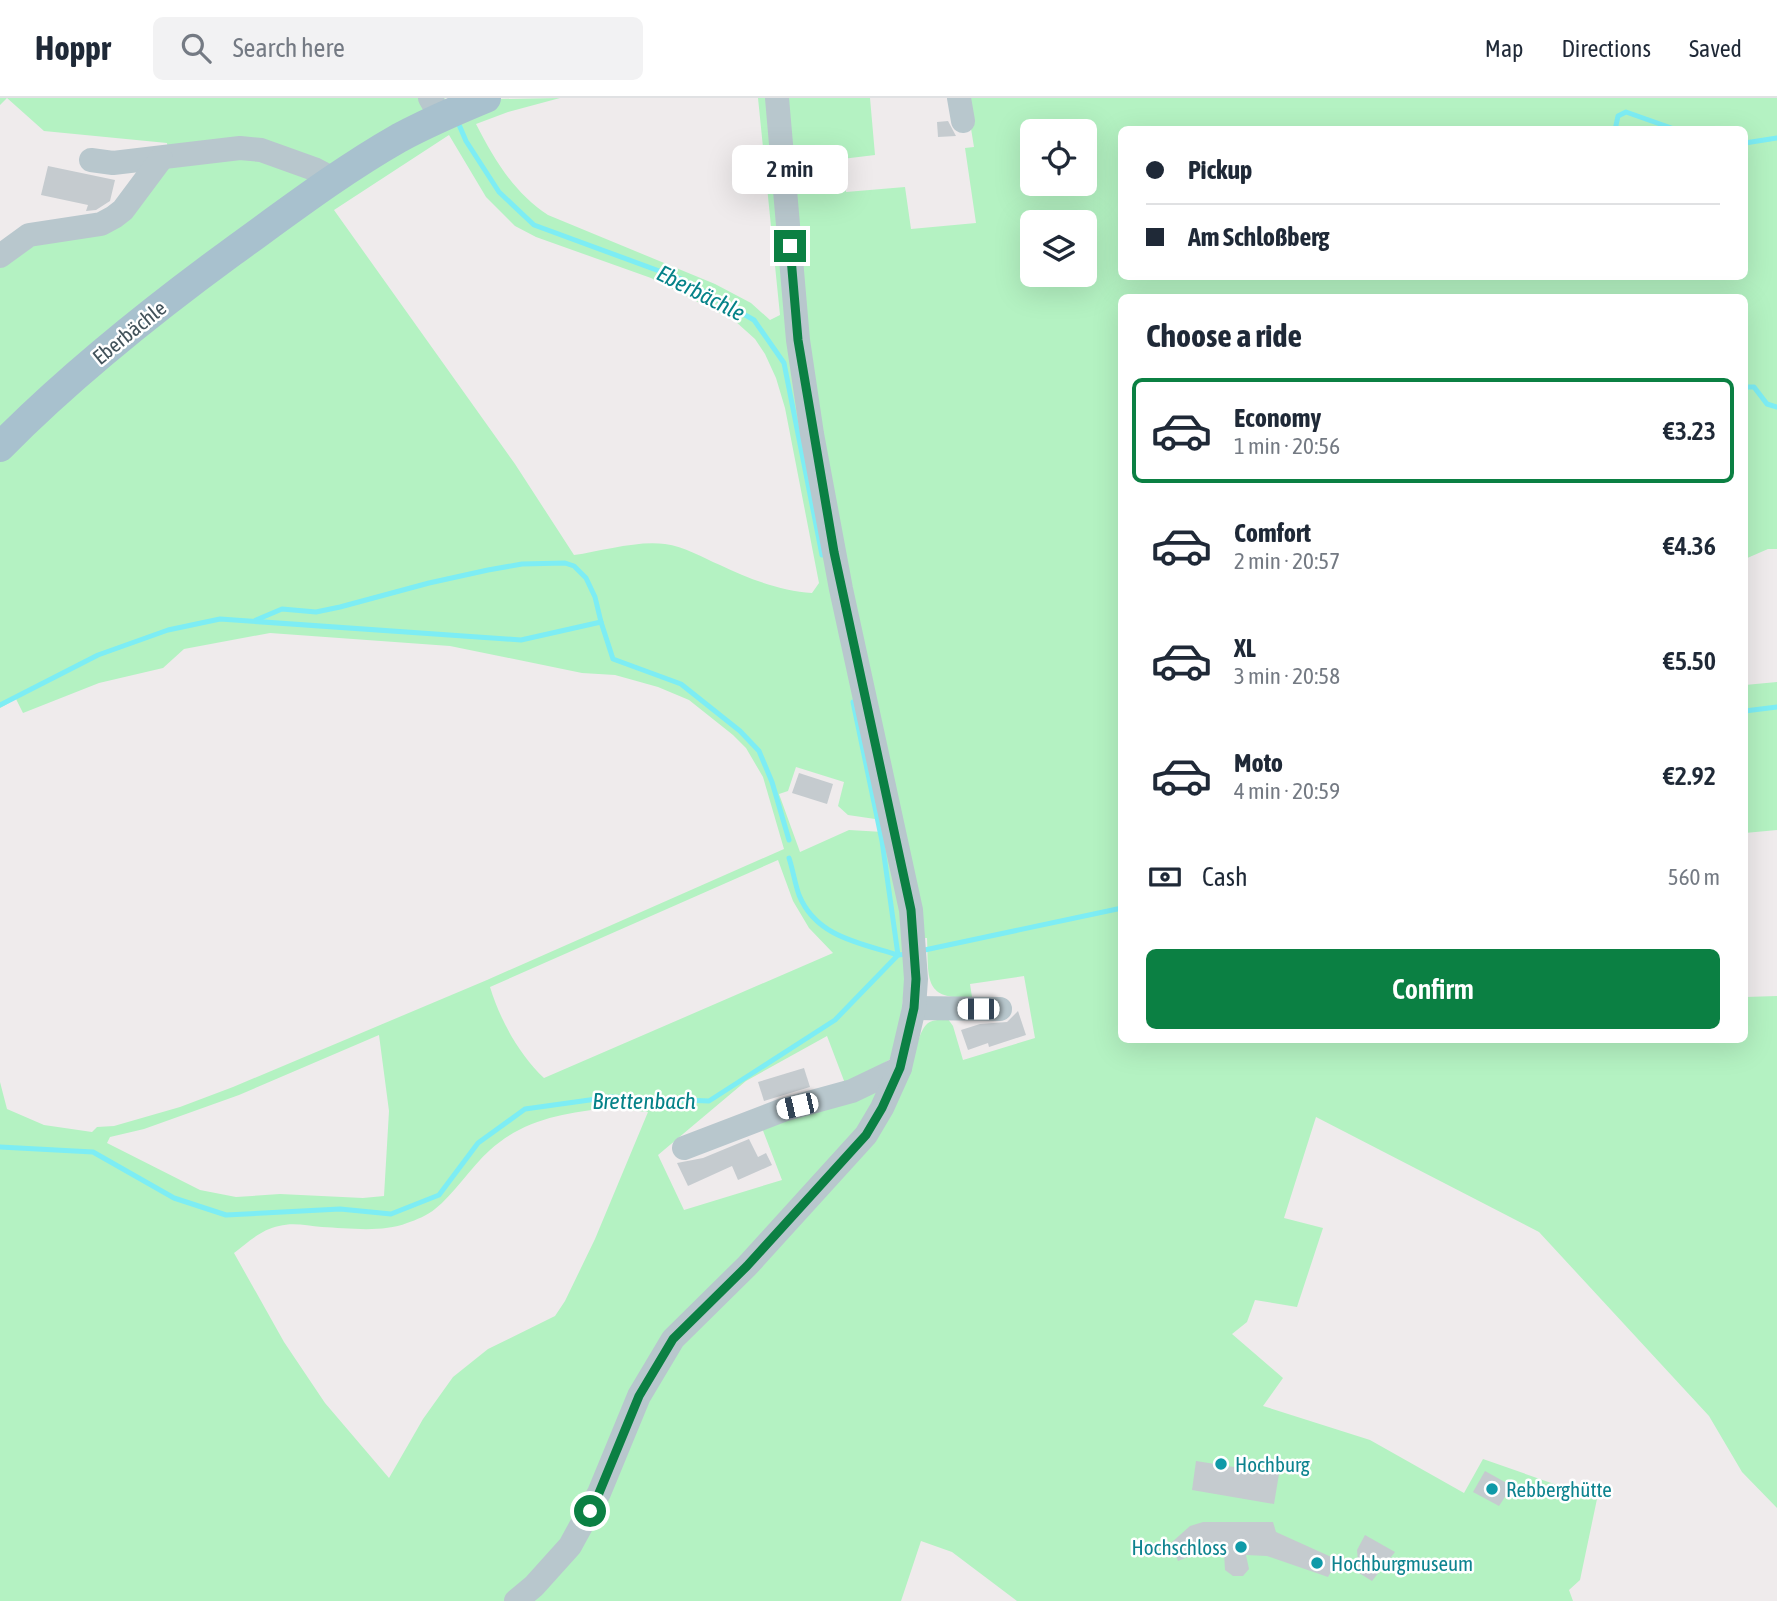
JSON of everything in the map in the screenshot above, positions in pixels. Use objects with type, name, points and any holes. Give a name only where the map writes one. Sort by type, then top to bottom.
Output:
[{"type":"main road","name":"Eberbächle","points":[[0,446],[104,350],[197,278],[335,180],[444,110],[486,98]]},
{"type":"street","points":[[516,1601],[534,1587],[570,1546],[599,1493],[639,1396],[673,1339],[747,1266],[866,1135],[900,1068],[914,1008],[916,979],[911,910],[834,552],[812,434],[798,340],[777,98]]},
{"type":"street","points":[[91,160],[113,163],[240,148],[261,150],[302,164],[335,180]]},
{"type":"street","points":[[0,256],[29,235],[101,224],[114,217],[123,210],[161,159]]},
{"type":"street","points":[[914,1008],[1000,1009]]},
{"type":"street","points":[[684,1148],[783,1110],[852,1091],[900,1068]]},
{"type":"green space","points":[[7,98],[560,98],[476,124],[515,186],[548,215],[715,284],[751,303],[770,320],[780,315],[758,98],[870,98],[875,155],[842,159],[846,192],[905,187],[911,229],[976,223],[965,148],[974,147],[966,98],[1777,98],[1777,549],[1768,549],[1748,558],[1748,294],[1118,294],[1118,1043],[1748,1043],[1748,997],[1777,996],[1777,1508],[1742,1472],[1709,1416],[1539,1232],[1316,1117],[1284,1218],[1323,1228],[1297,1307],[1255,1300],[1247,1322],[1232,1334],[1283,1378],[1263,1406],[1370,1440],[1464,1493],[1483,1459],[1597,1499],[1580,1580],[1569,1590],[1573,1601],[1017,1601],[952,1552],[921,1541],[901,1601],[0,1601],[0,1082],[7,1109],[44,1125],[92,1132],[97,1127],[114,1126],[180,1107],[487,980],[784,849],[763,777],[746,748],[689,700],[658,687],[615,675],[582,673],[450,646],[270,633],[184,649],[163,668],[99,683],[23,713],[16,699],[0,708],[0,268],[33,241],[100,230],[169,165],[167,143],[44,131]],"holes":[[[449,135],[486,197],[515,226],[536,237],[651,278],[735,321],[755,339],[776,378],[785,408],[819,583],[812,593],[765,583],[672,545],[632,545],[574,555],[515,464],[334,210]],[[796,767],[844,782],[838,806],[848,815],[882,820],[883,832],[849,830],[800,852],[779,794],[788,791]],[[778,860],[793,901],[809,928],[833,953],[544,1078],[535,1069],[505,1024],[490,987]],[[927,938],[929,975],[936,990],[944,995],[972,997],[970,984],[1024,976],[1035,1038],[963,1060],[953,1026],[948,1019],[930,1022],[921,1034],[909,1074],[762,1128],[782,1180],[684,1210],[658,1155],[746,1081],[827,1036],[846,1086],[897,1055],[905,979],[903,939]],[[379,1035],[389,1111],[384,1196],[363,1198],[280,1194],[236,1197],[200,1190],[107,1143],[110,1137],[144,1129],[239,1095]],[[608,1108],[648,1112],[595,1239],[565,1301],[555,1316],[488,1349],[453,1377],[423,1419],[389,1478],[325,1403],[284,1342],[234,1253],[261,1233],[285,1225],[376,1229],[418,1219],[442,1203],[490,1150],[517,1131],[546,1119]]]},
{"type":"green space","points":[[1777,682],[1777,830],[1748,833],[1748,685]]},
{"type":"building","points":[[948,121],[956,136],[938,137],[937,122]]},
{"type":"building","points":[[48,166],[115,180],[110,201],[96,210],[86,211],[88,205],[41,195]]},
{"type":"building","points":[[799,773],[833,784],[827,804],[792,793]]},
{"type":"building","points":[[1018,1011],[1026,1035],[989,1047],[988,1043],[968,1050],[961,1030],[980,1024],[1007,1022]]},
{"type":"building","points":[[804,1068],[810,1087],[764,1101],[758,1082]]},
{"type":"building","points":[[749,1139],[758,1157],[766,1153],[772,1165],[738,1180],[732,1166],[688,1186],[677,1163],[703,1158]]},
{"type":"building","points":[[1196,1461],[1279,1474],[1274,1504],[1192,1490]]},
{"type":"building","name":"Rebberghütte","points":[[1485,1471],[1512,1486],[1499,1506],[1473,1492]]},
{"type":"building","name":"Hochschloss","points":[[1203,1522],[1273,1522],[1276,1532],[1338,1560],[1328,1577],[1267,1556],[1246,1555],[1249,1569],[1243,1576],[1233,1576],[1225,1570],[1224,1553],[1203,1551],[1178,1561],[1171,1543],[1190,1526]]},
{"type":"building","points":[[1365,1535],[1395,1552],[1372,1581],[1359,1573],[1357,1550]]},
{"type":"waterway","points":[[1616,126],[1618,116],[1626,112],[1666,126]]},
{"type":"waterway","name":"Eberbächle","points":[[457,120],[466,141],[499,192],[534,225],[681,279],[754,320],[784,363],[822,555]]},
{"type":"waterway","points":[[1748,143],[1777,138]]},
{"type":"waterway","points":[[1748,387],[1754,387],[1767,404],[1777,407]]},
{"type":"waterway","points":[[256,620],[282,609],[316,612],[488,570],[522,564],[565,563],[574,566],[586,578],[595,597],[601,622]]},
{"type":"waterway","points":[[0,705],[98,655],[168,630],[220,619],[521,640],[601,622],[613,659],[681,684],[740,731],[759,751],[772,782],[789,840]]},
{"type":"waterway","name":"Eberbächle","points":[[789,858],[799,895],[816,920],[854,942],[898,955],[882,841],[853,702]]},
{"type":"waterway","name":"Brettenbach","points":[[1748,711],[1777,707]]},
{"type":"waterway","name":"Brettenbach","points":[[920,951],[1118,909]]},
{"type":"waterway","name":"Brettenbach","points":[[0,1147],[93,1152],[174,1198],[226,1215],[340,1209],[391,1214],[439,1195],[478,1143],[525,1109],[611,1097],[709,1101],[835,1020],[898,955],[907,954]]},
{"type":"place","name":"Hochburg","points":[[1221,1464]]},
{"type":"place","name":"Rebberghütte","points":[[1492,1489]]},
{"type":"place","name":"Hochschloss","points":[[1241,1547]]},
{"type":"place","name":"Hochburgmuseum","points":[[1317,1563]]},
{"type":"route","points":[[590,1511],[639,1396],[673,1339],[747,1266],[866,1135],[900,1068],[914,1008],[916,979],[911,910],[834,552],[812,434],[798,340],[790,246]]}]
